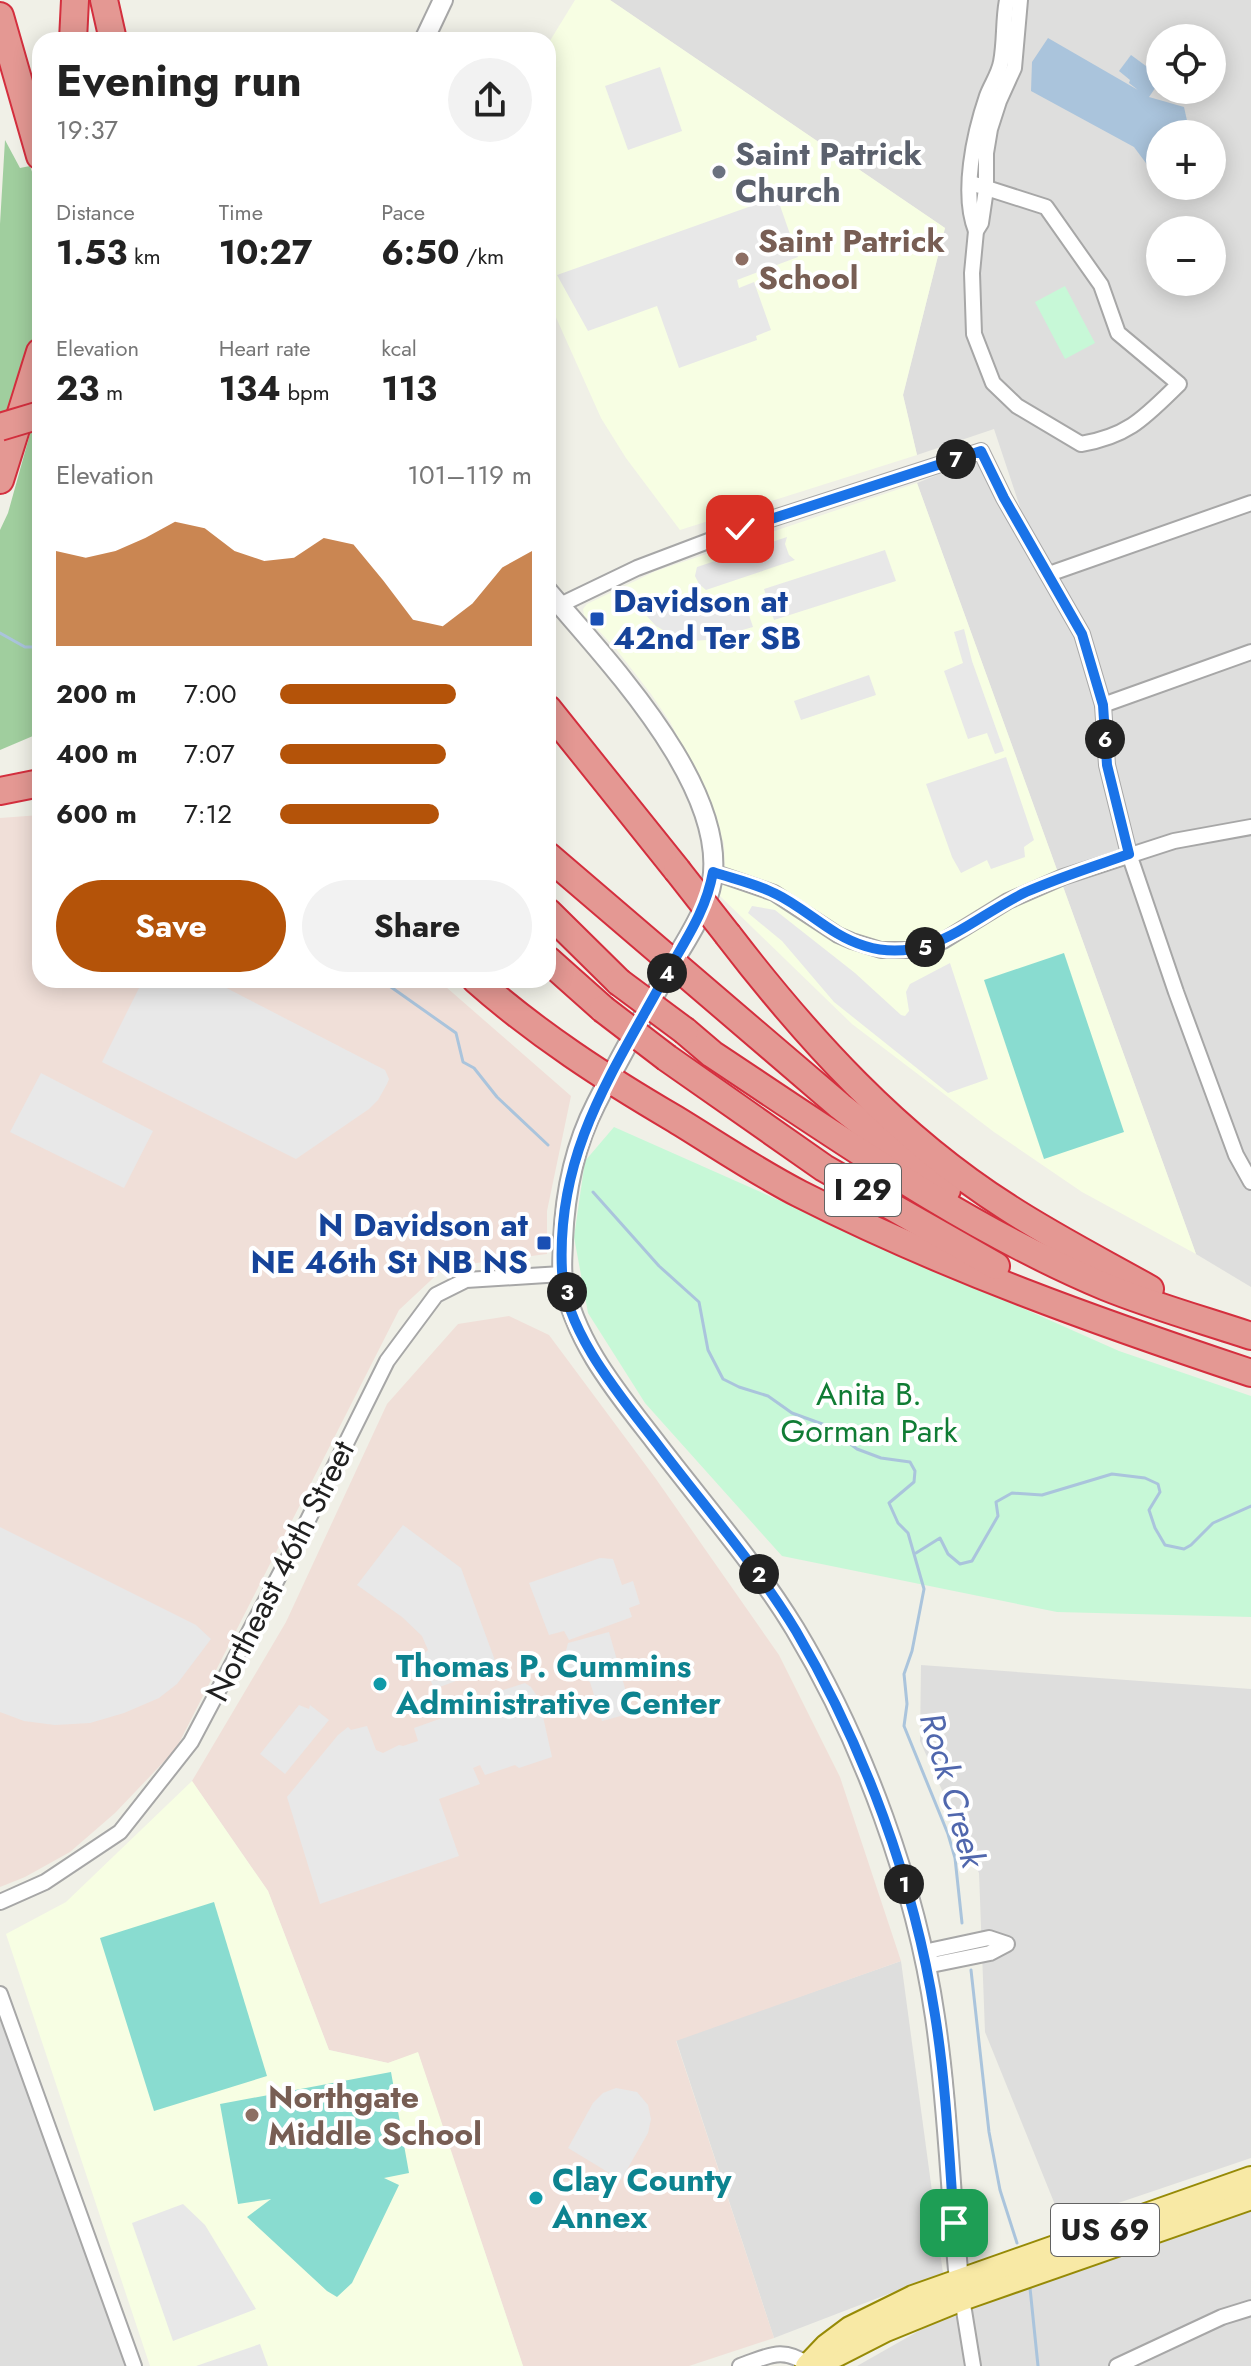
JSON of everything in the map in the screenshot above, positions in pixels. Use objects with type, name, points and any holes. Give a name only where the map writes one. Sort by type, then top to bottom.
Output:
[{"type":"highway","points":[[73,32],[75,0]]},
{"type":"highway","points":[[104,0],[111,32]]},
{"type":"highway","points":[[0,16],[32,128]]},
{"type":"highway","points":[[0,480],[32,378]]},
{"type":"highway","points":[[0,427],[32,417]]},
{"type":"highway","points":[[556,719],[775,995],[827,1053],[894,1118],[953,1168],[1005,1206],[1205,1321]]},
{"type":"highway","points":[[0,791],[32,785]]},
{"type":"highway","points":[[556,863],[840,1106],[970,1206],[1001,1236]]},
{"type":"highway","name":"I 29","points":[[556,920],[619,982],[712,1054],[906,1182],[1001,1236],[1107,1287],[1251,1336]]},
{"type":"highway","name":"I 29","points":[[556,967],[603,1009],[667,1058],[824,1168],[955,1241],[1067,1309],[1251,1373]]},
{"type":"highway","points":[[486,988],[541,1033],[609,1079],[798,1193],[914,1246],[1067,1309]]},
{"type":"main road","name":"US 69","points":[[808,2366],[837,2355],[960,2289],[1251,2178]]},
{"type":"main road","name":"US 69","points":[[960,2289],[1251,2198]]},
{"type":"street","points":[[428,32],[443,0]]},
{"type":"street","points":[[971,183],[1046,207],[1101,285],[1118,333],[1179,384],[1129,429],[1107,440],[1081,444],[1017,406],[993,383],[974,334],[972,273],[976,231],[971,218],[971,183],[977,126],[1001,64],[1007,0]]},
{"type":"street","points":[[976,231],[981,223],[986,189],[990,129],[1014,68],[1020,0]]},
{"type":"street","points":[[556,597],[810,505],[981,451],[1004,498],[1082,634],[1103,705],[1107,765],[1129,854],[1230,1140],[1251,1182]]},
{"type":"street","points":[[1049,574],[1251,503]]},
{"type":"street","points":[[556,600],[644,705],[686,771],[704,815],[713,853],[709,894],[690,938],[672,964],[586,1124],[574,1159],[565,1207],[562,1274],[571,1309],[588,1348],[611,1385],[760,1576],[819,1673],[871,1783],[906,1889],[924,1958],[941,2065],[960,2289],[973,2366]]},
{"type":"street","points":[[1103,705],[1251,652]]},
{"type":"street","points":[[713,872],[774,893],[838,935],[881,950],[896,951],[936,944],[1028,891],[1129,854],[1174,841],[1251,827]]},
{"type":"street","name":"Northeast 46th Street","points":[[0,1902],[45,1882],[120,1832],[191,1742],[299,1538],[387,1361],[436,1295],[466,1280],[562,1274]]},
{"type":"street","points":[[0,1994],[134,2366]]},
{"type":"street","points":[[1117,2366],[1222,2317],[1251,2308]]},
{"type":"street","points":[[740,2366],[776,2353],[786,2353],[795,2355],[808,2366]]},
{"type":"shaded area","name":"Saint Patrick School","points":[[575,0],[610,0],[945,228],[903,395],[917,455],[680,530],[626,458],[601,418],[556,317],[555,32]]},
{"type":"shaded area","points":[[610,0],[1251,0],[1251,1287],[1196,1254],[917,483],[980,458],[1007,518],[1022,513],[994,429],[917,455],[903,395],[945,228]]},
{"type":"shaded area","points":[[1048,38],[1138,90],[1119,71],[1131,55],[1146,66],[1146,104],[1184,107],[1187,120],[1146,120],[1146,163],[1134,147],[1031,91],[1032,62]]},
{"type":"shaded area","points":[[660,67],[682,131],[628,150],[605,86]]},
{"type":"shaded area","points":[[777,197],[798,257],[737,280],[739,288],[754,282],[771,330],[756,336],[757,340],[679,368],[657,306],[588,331],[557,275]]},
{"type":"shaded area","points":[[917,483],[1196,1254],[1082,1192],[994,1132],[852,1024],[720,896],[725,872],[724,844],[709,797],[670,722],[651,694],[616,649],[584,615],[583,609],[587,604],[656,571]]},
{"type":"shaded area","points":[[787,537],[785,544],[789,555],[795,560],[706,590],[695,576],[697,567]]},
{"type":"shaded area","points":[[885,550],[896,581],[774,620],[764,589]]},
{"type":"shaded area","points":[[669,597],[679,606],[697,610],[743,597],[753,627],[707,640],[690,641],[675,637],[656,626],[645,614]]},
{"type":"shaded area","points":[[964,629],[1004,751],[995,754],[987,733],[968,739],[944,671],[963,663],[954,632]]},
{"type":"shaded area","points":[[869,675],[876,695],[801,720],[794,701]]},
{"type":"shaded area","points":[[1006,757],[1034,840],[1024,847],[1025,857],[991,869],[987,860],[961,873],[952,857],[926,784]]},
{"type":"shaded area","points":[[32,816],[32,988],[447,988],[571,1096],[547,1211],[547,1254],[445,1267],[399,1310],[176,1749],[115,1813],[70,1852],[0,1887],[0,818]]},
{"type":"shaded area","points":[[752,906],[775,910],[855,973],[901,1015],[905,1016],[909,1011],[906,992],[910,984],[950,963],[988,1079],[948,1093],[834,1002],[782,941],[748,913]]},
{"type":"shaded area","points":[[1064,953],[1124,1132],[1044,1159],[984,980]]},
{"type":"shaded area","points":[[139,988],[226,988],[385,1070],[389,1079],[378,1100],[369,1109],[296,1159],[102,1062]]},
{"type":"shaded area","points":[[41,1073],[153,1131],[124,1188],[10,1132]]},
{"type":"shaded area","points":[[509,1316],[549,1335],[656,1479],[779,1655],[840,1777],[901,1961],[676,2041],[774,2338],[689,2366],[523,2366],[418,2053],[388,2063],[329,2050],[268,1891],[192,1781],[286,1622],[387,1404],[458,1324]]},
{"type":"shaded area","points":[[403,1525],[461,1568],[497,1666],[434,1689],[421,1656],[428,1650],[422,1636],[402,1617],[357,1585]]},
{"type":"shaded area","points":[[0,1527],[196,1625],[211,1639],[177,1684],[159,1698],[124,1713],[90,1723],[55,1725],[24,1721],[0,1712]]},
{"type":"shaded area","points":[[600,1558],[613,1559],[622,1585],[633,1581],[640,1604],[629,1608],[632,1617],[569,1640],[564,1631],[549,1635],[529,1583]]},
{"type":"shaded area","points":[[609,1632],[632,1713],[602,1721],[590,1682],[562,1666],[568,1643]]},
{"type":"shaded area","points":[[921,1665],[1251,1689],[1251,2158],[1062,2222],[985,2032],[979,1873],[920,1741]]},
{"type":"shaded area","points":[[525,1683],[539,1699],[552,1757],[485,1775],[480,1765],[473,1768],[480,1784],[439,1799],[459,1856],[320,1904],[287,1797],[338,1735],[348,1727],[351,1730],[367,1726],[376,1750],[383,1753],[418,1741],[414,1728],[490,1701],[488,1695]]},
{"type":"shaded area","points":[[299,1705],[309,1709],[310,1705],[329,1720],[285,1774],[260,1754]]},
{"type":"shaded area","name":"Northgate Middle School","points":[[192,1781],[268,1891],[329,2050],[388,2063],[418,2052],[523,2366],[150,2366],[6,1934],[66,1902]]},
{"type":"shaded area","points":[[214,1902],[267,2076],[154,2111],[100,1938]]},
{"type":"shaded area","points":[[901,1961],[943,2273],[774,2338],[676,2040]]},
{"type":"shaded area","points":[[0,2010],[126,2366],[0,2366]]},
{"type":"shaded area","points":[[391,2072],[409,2173],[384,2178],[399,2185],[352,2283],[337,2297],[247,2217],[271,2199],[238,2204],[220,2104]]},
{"type":"shaded area","points":[[616,2088],[637,2092],[648,2105],[651,2119],[648,2133],[621,2180],[568,2148],[593,2103],[603,2093]]},
{"type":"shaded area","points":[[183,2204],[205,2225],[256,2309],[173,2341],[132,2223]]},
{"type":"shaded area","points":[[1251,2210],[1251,2366],[857,2366],[938,2320]]},
{"type":"shaded area","points":[[260,2344],[268,2366],[196,2366]]},
{"type":"green space","points":[[5,140],[20,168],[30,166],[32,172],[32,340],[0,450],[0,224]]},
{"type":"green space","points":[[1065,286],[1095,343],[1065,359],[1035,302]]},
{"type":"green space","points":[[32,427],[32,736],[0,750],[0,530],[8,513]]},
{"type":"green space","name":"Anita B. Gorman Park","points":[[614,1127],[1119,1351],[1251,1396],[1251,1617],[1057,1612],[782,1556],[645,1403],[588,1313],[574,1237],[585,1161]]},
{"type":"waterway","name":"Rock Creek","points":[[0,633],[25,647],[32,647]]},
{"type":"waterway","name":"Rock Creek","points":[[392,988],[456,1033],[463,1062],[474,1068],[497,1097],[548,1145]]},
{"type":"waterway","name":"Rock Creek","points":[[593,1192],[659,1266],[699,1302],[708,1350],[723,1379],[768,1396],[792,1413],[825,1425],[857,1449],[881,1458],[910,1462],[915,1471],[914,1482],[889,1503],[898,1523],[908,1533],[924,1589],[912,1651],[904,1674],[907,1704],[904,1726],[948,1834],[955,1858],[962,1923]]},
{"type":"waterway","points":[[916,1553],[940,1538],[948,1554],[960,1564],[972,1561],[998,1516],[996,1502],[1012,1493],[1042,1495],[1112,1474],[1145,1478],[1158,1484],[1160,1492],[1149,1510],[1165,1545],[1184,1549],[1213,1523],[1251,1506]]},
{"type":"waterway","name":"Rock Creek","points":[[971,1970],[989,2132],[1000,2190],[1017,2243]]},
{"type":"waterway","name":"Rock Creek","points":[[1030,2288],[1038,2366]]},
{"type":"place","name":"Saint Patrick Church","points":[[719,172]]},
{"type":"place","name":"Saint Patrick School","points":[[742,259]]},
{"type":"place","name":"Davidson at 42nd Ter SB","points":[[597,619]]},
{"type":"place","name":"N Davidson at NE 46th St NB NS","points":[[544,1243]]},
{"type":"place","name":"Thomas P. Cummins Administrative Center","points":[[380,1684]]},
{"type":"place","name":"Northgate Middle School","points":[[252,2115]]},
{"type":"place","name":"Clay County Annex","points":[[536,2198]]},
{"type":"route","points":[[740,529],[981,451],[1004,498],[1082,634],[1103,705],[1107,765],[1129,854],[1028,891],[936,944],[896,951],[865,946],[838,935],[774,893],[713,872],[709,894],[690,938],[672,964],[586,1124],[574,1159],[565,1207],[562,1274],[571,1309],[588,1348],[611,1385],[760,1576],[819,1673],[871,1783],[906,1889],[935,2015],[954,2223]]}]
